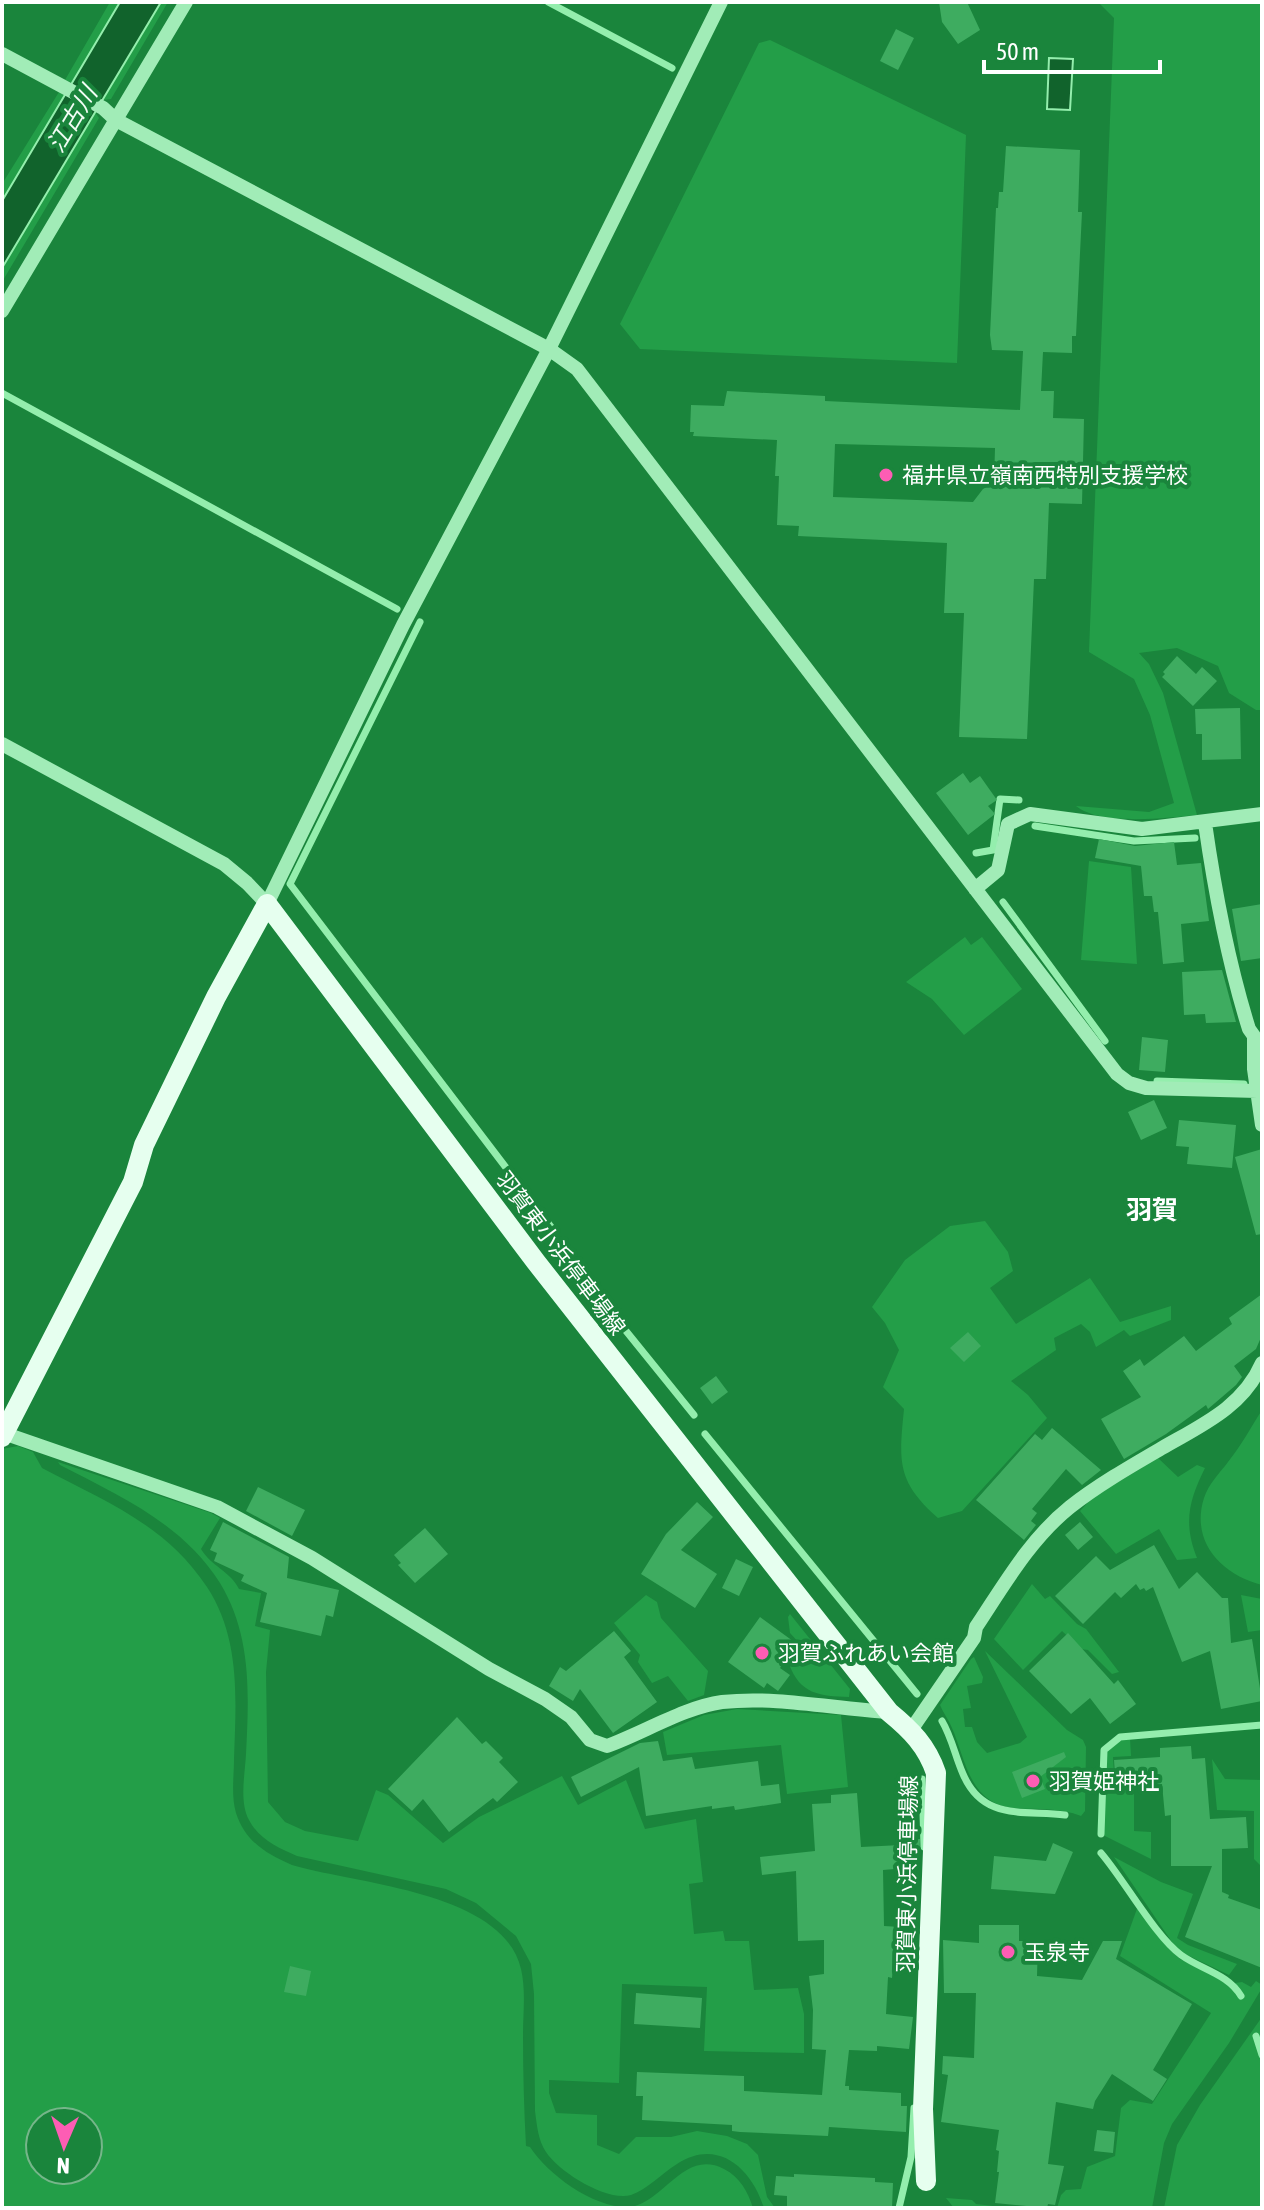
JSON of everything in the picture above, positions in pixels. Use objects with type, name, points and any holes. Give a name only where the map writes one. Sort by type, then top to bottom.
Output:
[{"type":"main road","points":[[4,1435],[133,1182],[144,1145],[216,997],[267,904]]},
{"type":"main road","name":"羽賀東小浜停車場線","points":[[267,904],[536,1262],[889,1712],[911,1730],[929,1752],[936,1773],[923,2109],[926,2181]]},
{"type":"street","points":[[2,311],[186,2]]},
{"type":"street","points":[[2,744],[224,864],[267,904],[403,625],[549,349],[721,2]]},
{"type":"street","points":[[2,54],[103,108],[116,120],[549,349],[577,369],[1117,1074],[1129,1083],[1164,1090],[1257,1091]]},
{"type":"street","points":[[975,889],[998,870],[1008,824],[1030,814],[1142,829],[1262,814]]},
{"type":"street","points":[[1205,823],[1215,892],[1230,959],[1244,1012],[1258,1036],[1254,1069],[1262,1125]]},
{"type":"street","points":[[911,1730],[974,1638],[976,1627],[1017,1565],[1054,1521],[1088,1494],[1220,1415],[1240,1398],[1262,1363]]},
{"type":"street","points":[[4,1435],[217,1507],[312,1558],[489,1669],[545,1699],[571,1717],[590,1740],[607,1746],[701,1707],[723,1702],[806,1703],[889,1712]]},
{"type":"shaded area","points":[[110,2],[120,2],[73,83],[65,80]]},
{"type":"shaded area","points":[[161,2],[168,2],[111,99],[103,100]]},
{"type":"shaded area","points":[[1098,2],[1262,2],[1262,710],[1256,710],[1229,693],[1218,666],[1177,648],[1139,653],[1149,664],[1163,693],[1197,815],[1117,818],[1087,812],[1076,806],[1149,812],[1174,803],[1150,715],[1134,679],[1089,652],[1114,18]]},
{"type":"shaded area","points":[[770,40],[966,135],[957,363],[640,349],[620,324],[759,43]]},
{"type":"shaded area","points":[[59,92],[65,96],[2,201],[2,184]]},
{"type":"shaded area","points":[[95,112],[99,118],[2,282],[2,268]]},
{"type":"shaded area","points":[[1089,861],[1131,867],[1137,964],[1081,960]]},
{"type":"shaded area","points":[[965,937],[971,945],[982,937],[1022,989],[964,1035],[932,999],[906,982]]},
{"type":"shaded area","points":[[985,1221],[1008,1252],[1013,1271],[990,1288],[1016,1324],[1090,1278],[1120,1322],[1171,1306],[1171,1320],[1130,1336],[1124,1330],[1096,1347],[1090,1332],[1081,1324],[1054,1338],[1056,1350],[1011,1381],[1028,1395],[1047,1418],[962,1511],[938,1518],[914,1493],[903,1469],[901,1443],[904,1409],[883,1387],[899,1350],[885,1323],[872,1307],[905,1260],[950,1226]]},
{"type":"shaded area","points":[[1262,1410],[1262,1585],[1222,1565],[1206,1542],[1201,1514],[1209,1488]]},
{"type":"shaded area","points":[[18,1446],[33,1452],[42,1468],[111,1504],[153,1531],[190,1565],[207,1587],[218,1607],[231,1649],[235,1692],[234,1800],[240,1823],[251,1839],[265,1851],[292,1865],[423,1895],[457,1907],[486,1923],[509,1943],[521,1969],[523,1985],[526,2146],[548,2169],[589,2197],[603,2203],[632,2207],[655,2195],[687,2170],[698,2165],[710,2165],[735,2176],[753,2208],[2,2208],[2,1449]]},
{"type":"shaded area","points":[[1158,1458],[1178,1477],[1197,1465],[1205,1468],[1192,1501],[1189,1523],[1197,1558],[1177,1560],[1159,1529],[1116,1554],[1080,1511],[1092,1498]]},
{"type":"shaded area","points":[[58,1462],[220,1518],[201,1549],[239,1589],[261,1593],[255,1626],[270,1630],[266,1672],[268,1802],[285,1822],[305,1831],[358,1841],[376,1790],[388,1795],[443,1843],[479,1817],[562,1776],[578,1805],[626,1780],[645,1829],[696,1819],[703,1882],[689,1884],[694,1934],[723,1931],[725,1941],[749,1941],[754,1990],[798,1988],[804,2014],[804,2053],[704,2051],[707,1987],[622,1984],[619,2083],[549,2080],[549,2093],[556,2113],[597,2115],[597,2145],[619,2154],[636,2137],[671,2137],[697,2131],[727,2136],[747,2144],[758,2155],[767,2197],[775,2208],[764,2208],[742,2170],[719,2156],[706,2154],[692,2157],[637,2193],[621,2196],[584,2184],[552,2160],[541,2143],[535,2111],[531,1964],[516,1936],[476,1903],[446,1889],[297,1856],[258,1833],[246,1813],[243,1796],[248,1688],[243,1645],[238,1624],[220,1583],[205,1562],[169,1528],[127,1500]]},
{"type":"shaded area","points":[[1032,1584],[1045,1599],[1050,1596],[1086,1629],[1119,1672],[1112,1674],[1088,1650],[1081,1649],[1062,1631],[1023,1670],[994,1639]]},
{"type":"shaded area","points":[[646,1595],[657,1602],[661,1618],[708,1671],[704,1695],[688,1701],[668,1676],[652,1683],[638,1662],[640,1655],[614,1623]]},
{"type":"shaded area","points":[[1241,1595],[1262,1599],[1262,1630],[1248,1632]]},
{"type":"shaded area","points":[[790,1614],[850,1689],[849,1697],[820,1694],[799,1682],[789,1664],[801,1645],[790,1633]]},
{"type":"shaded area","points":[[985,1651],[1067,1730],[1083,1740],[1086,1747],[1085,1811],[1081,1816],[998,1804],[987,1798],[971,1778],[940,1705],[971,1659],[974,1657],[983,1677],[982,1683],[967,1686],[971,1708],[963,1709],[965,1727],[972,1727],[977,1742],[987,1753],[1020,1743],[1027,1737]]},
{"type":"shaded area","points":[[737,1709],[841,1715],[848,1787],[787,1794],[781,1745],[667,1755],[663,1732],[704,1715]]},
{"type":"shaded area","points":[[1130,1738],[1131,1756],[1113,1757],[1115,1790],[1134,1790],[1134,1831],[1151,1832],[1151,1859],[1103,1835],[1107,1751],[1121,1739]]},
{"type":"shaded area","points":[[1212,1759],[1225,1779],[1262,1780],[1262,1867],[1254,1859],[1254,1811],[1217,1810]]},
{"type":"shaded area","points":[[1114,1857],[1161,1882],[1193,1894],[1177,1938],[1237,1964],[1229,1975],[1185,1954],[1174,1945]]},
{"type":"shaded area","points":[[1138,1906],[1156,1934],[1180,1959],[1228,1984],[1242,1982],[1251,1987],[1256,1981],[1262,1988],[1229,2043],[1172,2124],[1164,2143],[1152,2208],[1057,2208],[1066,2190],[1081,2189],[1087,2167],[1115,2156],[1121,2108],[1130,2100],[1152,2104],[1211,2013],[1120,1956]]},
{"type":"shaded area","points":[[1262,2017],[1262,2208],[1164,2208],[1177,2145],[1200,2105]]},
{"type":"shaded area","points":[[946,2198],[972,2200],[976,2204],[1010,2208],[954,2208]]},
{"type":"water","name":"江古川","points":[[120,2],[161,2],[2,268],[2,201]]},
{"type":"water","points":[[1049,58],[1073,59],[1070,110],[1047,109]]},
{"type":"building","points":[[939,2],[967,2],[980,30],[958,44],[942,22]]},
{"type":"building","points":[[896,29],[914,38],[898,70],[880,61]]},
{"type":"building","points":[[1006,146],[1080,150],[1078,212],[1082,212],[1076,336],[1072,336],[1072,353],[1043,352],[1041,391],[1054,391],[1053,418],[1084,419],[1082,504],[1049,503],[1046,579],[1034,579],[1027,739],[959,737],[964,613],[944,613],[947,543],[798,536],[799,526],[777,525],[777,440],[693,436],[694,432],[690,432],[691,405],[724,406],[727,391],[825,396],[825,401],[1020,410],[1023,351],[992,350],[990,335],[996,208],[999,192],[1003,192]],"holes":[[[835,444],[995,448],[994,483],[983,489],[973,502],[833,497]]]},
{"type":"building","points":[[1177,656],[1196,674],[1202,667],[1217,681],[1193,706],[1162,677]]},
{"type":"building","points":[[1240,708],[1241,759],[1202,760],[1202,734],[1196,734],[1195,709]]},
{"type":"building","points":[[963,773],[970,783],[980,776],[997,800],[988,806],[995,814],[968,835],[936,793]]},
{"type":"building","points":[[1099,839],[1135,846],[1174,842],[1177,865],[1201,863],[1209,921],[1181,924],[1184,962],[1163,964],[1158,912],[1154,912],[1152,896],[1144,896],[1141,866],[1095,858]]},
{"type":"building","points":[[1262,904],[1262,958],[1241,961],[1232,909]]},
{"type":"building","points":[[1222,970],[1236,1022],[1206,1023],[1205,1014],[1184,1015],[1182,972]]},
{"type":"building","points":[[1142,1037],[1168,1040],[1165,1072],[1139,1070]]},
{"type":"building","points":[[1154,1100],[1167,1128],[1141,1140],[1128,1112]]},
{"type":"building","points":[[1179,1120],[1236,1125],[1232,1168],[1187,1164],[1189,1147],[1176,1146]]},
{"type":"building","points":[[1262,1149],[1262,1234],[1256,1235],[1235,1157]]},
{"type":"building","points":[[1262,1294],[1262,1335],[1256,1349],[1234,1366],[1242,1377],[1236,1385],[1208,1409],[1206,1405],[1124,1459],[1101,1419],[1141,1397],[1123,1371],[1140,1359],[1144,1366],[1184,1336],[1196,1351],[1232,1324],[1229,1318]]},
{"type":"building","points":[[968,1332],[981,1346],[964,1362],[950,1348]]},
{"type":"building","points":[[716,1376],[728,1392],[712,1404],[700,1388]]},
{"type":"building","points":[[1052,1428],[1101,1470],[1082,1485],[1066,1469],[1032,1509],[1037,1513],[1031,1521],[1036,1525],[1024,1540],[976,1500],[1035,1434],[1042,1440]]},
{"type":"building","points":[[258,1487],[305,1510],[292,1536],[246,1511]]},
{"type":"building","points":[[697,1502],[713,1517],[681,1550],[717,1574],[695,1608],[641,1574],[666,1534]]},
{"type":"building","points":[[223,1522],[289,1557],[287,1578],[339,1590],[333,1617],[326,1615],[321,1636],[260,1622],[267,1593],[241,1581],[244,1575],[214,1561],[217,1553],[210,1550]]},
{"type":"building","points":[[1080,1522],[1093,1537],[1078,1550],[1065,1535]]},
{"type":"building","points":[[425,1528],[448,1554],[415,1583],[398,1565],[401,1563],[394,1555]]},
{"type":"building","points":[[1154,1545],[1179,1589],[1197,1572],[1222,1598],[1228,1598],[1231,1643],[1252,1639],[1262,1701],[1221,1709],[1210,1651],[1182,1662],[1153,1587],[1140,1590],[1136,1584],[1121,1598],[1115,1592],[1083,1624],[1055,1596],[1096,1556],[1110,1570]]},
{"type":"building","points":[[736,1559],[753,1567],[739,1596],[722,1588]]},
{"type":"building","name":"羽賀ふれあい会館","points":[[760,1617],[797,1644],[780,1668],[790,1675],[778,1691],[767,1683],[764,1688],[728,1662]]},
{"type":"building","points":[[614,1631],[631,1651],[624,1657],[657,1702],[613,1733],[580,1689],[573,1701],[549,1686],[560,1667],[566,1671]]},
{"type":"building","points":[[1068,1633],[1114,1684],[1118,1680],[1136,1704],[1110,1724],[1090,1698],[1071,1714],[1029,1671]]},
{"type":"building","points":[[457,1717],[482,1744],[486,1741],[503,1758],[499,1762],[518,1782],[497,1802],[493,1798],[449,1832],[423,1799],[412,1811],[388,1789]]},
{"type":"building","points":[[658,1741],[663,1761],[692,1757],[695,1769],[758,1761],[761,1786],[779,1784],[781,1803],[735,1810],[734,1806],[712,1809],[712,1806],[646,1816],[639,1767],[581,1797],[571,1777],[640,1743]]},
{"type":"building","points":[[1191,1746],[1192,1759],[1205,1758],[1210,1819],[1246,1817],[1248,1848],[1222,1849],[1222,1892],[1229,1895],[1228,1898],[1262,1910],[1262,1968],[1185,1937],[1212,1866],[1171,1866],[1171,1815],[1165,1816],[1162,1784],[1116,1788],[1114,1760],[1160,1757],[1160,1748]]},
{"type":"building","name":"羽賀姫神社","points":[[1064,1752],[1066,1757],[1040,1777],[1045,1789],[1022,1798],[1012,1772]]},
{"type":"building","points":[[857,1793],[861,1847],[901,1845],[900,1840],[920,1839],[919,1867],[883,1870],[884,1926],[917,1928],[916,1966],[893,1965],[892,1978],[888,1977],[886,2014],[913,2017],[909,2049],[877,2046],[877,2051],[849,2050],[845,2086],[849,2086],[849,2090],[901,2093],[901,2106],[907,2106],[906,2132],[829,2127],[828,2136],[740,2132],[732,2131],[732,2125],[642,2120],[643,2096],[636,2096],[637,2072],[744,2076],[744,2091],[822,2095],[826,2050],[812,2049],[813,2010],[809,1976],[824,1974],[824,1940],[798,1941],[796,1871],[762,1875],[760,1857],[815,1851],[812,1804],[831,1803],[831,1795]]},
{"type":"building","points":[[1053,1843],[1073,1852],[1055,1894],[991,1889],[994,1856],[1046,1861]]},
{"type":"building","points":[[979,1925],[1019,1925],[1019,1941],[1038,1941],[1037,1976],[1082,1980],[1103,1941],[1122,1941],[1116,1959],[1192,2004],[1153,2070],[1167,2079],[1153,2101],[1112,2074],[1093,2109],[1056,2102],[1048,2164],[1064,2166],[1055,2205],[1048,2204],[1047,2208],[995,2203],[999,2130],[941,2122],[948,2075],[942,2074],[943,2056],[974,2058],[976,1993],[944,1993],[943,1940],[979,1943]]},
{"type":"building","points":[[290,1966],[311,1971],[306,1996],[284,1992]]},
{"type":"building","points":[[636,1993],[702,1998],[700,2028],[634,2024]]},
{"type":"building","points":[[1097,2130],[1115,2132],[1113,2153],[1094,2151]]},
{"type":"building","points":[[794,2174],[875,2178],[875,2182],[893,2183],[892,2208],[787,2206],[787,2196],[774,2195],[776,2176],[794,2177]]},
{"type":"waterway","points":[[548,2],[672,68]]},
{"type":"waterway","points":[[2,393],[397,609]]},
{"type":"waterway","points":[[420,622],[290,884],[552,1228]]},
{"type":"waterway","points":[[976,853],[993,850],[1000,799],[1019,800]]},
{"type":"waterway","points":[[1035,826],[1134,841],[1195,838]]},
{"type":"waterway","points":[[1003,902],[1105,1041]]},
{"type":"waterway","points":[[1157,1081],[1244,1084]]},
{"type":"waterway","points":[[567,1258],[694,1415]]},
{"type":"waterway","points":[[705,1434],[917,1694]]},
{"type":"waterway","points":[[942,1721],[963,1774],[981,1800],[1006,1810],[1065,1815]]},
{"type":"waterway","points":[[1101,1834],[1104,1750],[1120,1737],[1262,1725]]},
{"type":"waterway","points":[[922,1779],[924,1847]]},
{"type":"waterway","points":[[1101,1853],[1171,1946],[1189,1960],[1229,1982],[1241,1996]]},
{"type":"waterway","points":[[1256,2036],[1262,2055]]},
{"type":"waterway","points":[[899,2208],[911,2157],[914,2108]]},
{"type":"place","name":"福井県立嶺南西特別支援学校","points":[[886,475]]},
{"type":"place","name":"羽賀ふれあい会館","points":[[762,1653]]},
{"type":"place","name":"羽賀姫神社","points":[[1033,1781]]},
{"type":"place","name":"玉泉寺","points":[[1008,1952]]},
{"type":"district","name":"羽賀","points":[[1152,1210]]}]
